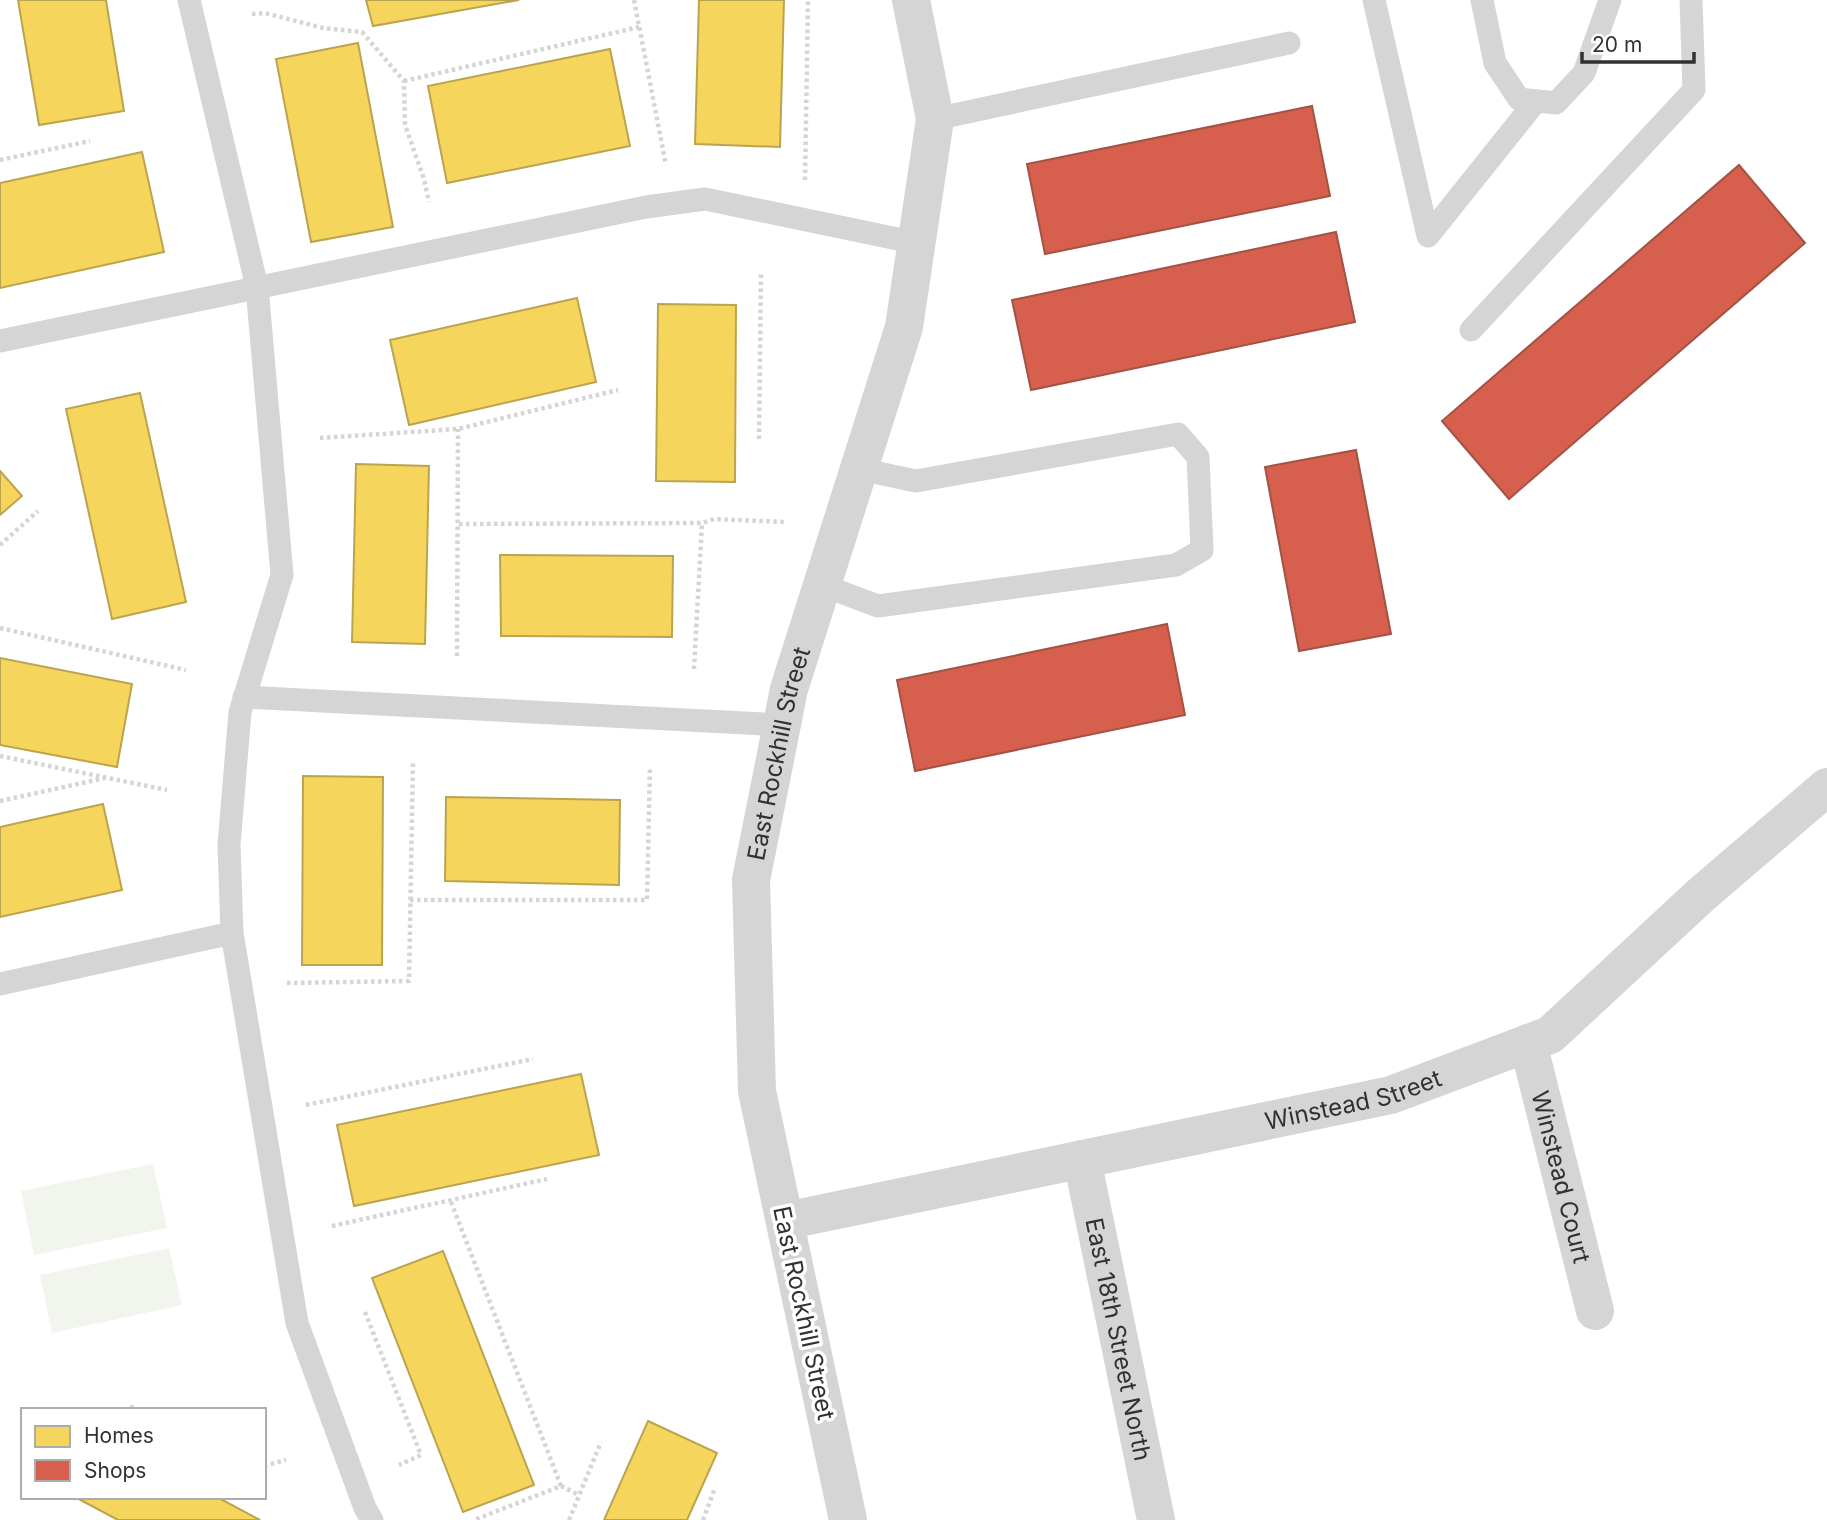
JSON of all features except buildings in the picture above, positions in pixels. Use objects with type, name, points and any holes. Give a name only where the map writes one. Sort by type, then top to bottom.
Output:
[{"type":"street","name":"East Rockhill Street","points":[[848,1520],[757,1091],[751,880],[789,689],[904,327],[935,119],[911,0]]},
{"type":"street","name":"Winstead Street","points":[[785,1220],[1391,1095],[1550,1035],[1702,894],[1827,787]]},
{"type":"street","name":"Winstead Court","points":[[1528,1043],[1595,1311]]},
{"type":"street","name":"East 18th Street North","points":[[1082,1159],[1156,1520]]},
{"type":"lane","points":[[189,0],[257,287],[282,575],[240,712],[229,845],[232,933],[297,1323],[365,1508],[372,1520]]},
{"type":"lane","points":[[1374,0],[1428,236],[1536,101]]},
{"type":"lane","points":[[1482,0],[1495,63],[1520,99],[1556,103],[1584,73],[1610,0]]},
{"type":"lane","points":[[1471,330],[1694,90],[1691,0]]},
{"type":"lane","points":[[935,119],[1289,43]]},
{"type":"lane","points":[[0,341],[646,207],[705,199],[917,243]]},
{"type":"lane","points":[[822,585],[878,606],[1176,565],[1202,550],[1198,457],[1178,434],[916,481],[859,469]]},
{"type":"lane","points":[[244,697],[782,725]]},
{"type":"lane","points":[[0,984],[232,933]]},
{"type":"path","points":[[634,0],[666,165]]},
{"type":"path","points":[[805,180],[808,0]]},
{"type":"path","points":[[252,14],[265,13],[323,29],[362,32],[404,81],[405,125],[429,202]]},
{"type":"path","points":[[404,81],[639,27]]},
{"type":"path","points":[[0,160],[90,141]]},
{"type":"path","points":[[759,439],[761,271]]},
{"type":"path","points":[[320,438],[458,429],[618,390]]},
{"type":"path","points":[[457,656],[458,429]]},
{"type":"path","points":[[0,545],[38,511]]},
{"type":"path","points":[[459,524],[702,523],[714,519],[785,522]]},
{"type":"path","points":[[694,669],[702,523]]},
{"type":"path","points":[[0,628],[186,670]]},
{"type":"path","points":[[0,756],[167,790]]},
{"type":"path","points":[[287,984],[409,981],[413,760]]},
{"type":"path","points":[[410,900],[648,900],[650,767]]},
{"type":"path","points":[[0,801],[107,778]]},
{"type":"path","points":[[306,1105],[533,1059]]},
{"type":"path","points":[[332,1226],[547,1179]]},
{"type":"path","points":[[451,1202],[561,1486],[579,1495]]},
{"type":"path","points":[[365,1312],[421,1455],[399,1465]]},
{"type":"path","points":[[569,1520],[601,1442]]},
{"type":"path","points":[[266,1465],[286,1460]]},
{"type":"path","points":[[474,1520],[561,1486]]},
{"type":"path","points":[[703,1520],[715,1488]]},
{"type":"shaded area","points":[[153,1164],[167,1228],[34,1255],[21,1191]]},
{"type":"shaded area","points":[[169,1248],[182,1305],[52,1333],[40,1275]]}]
